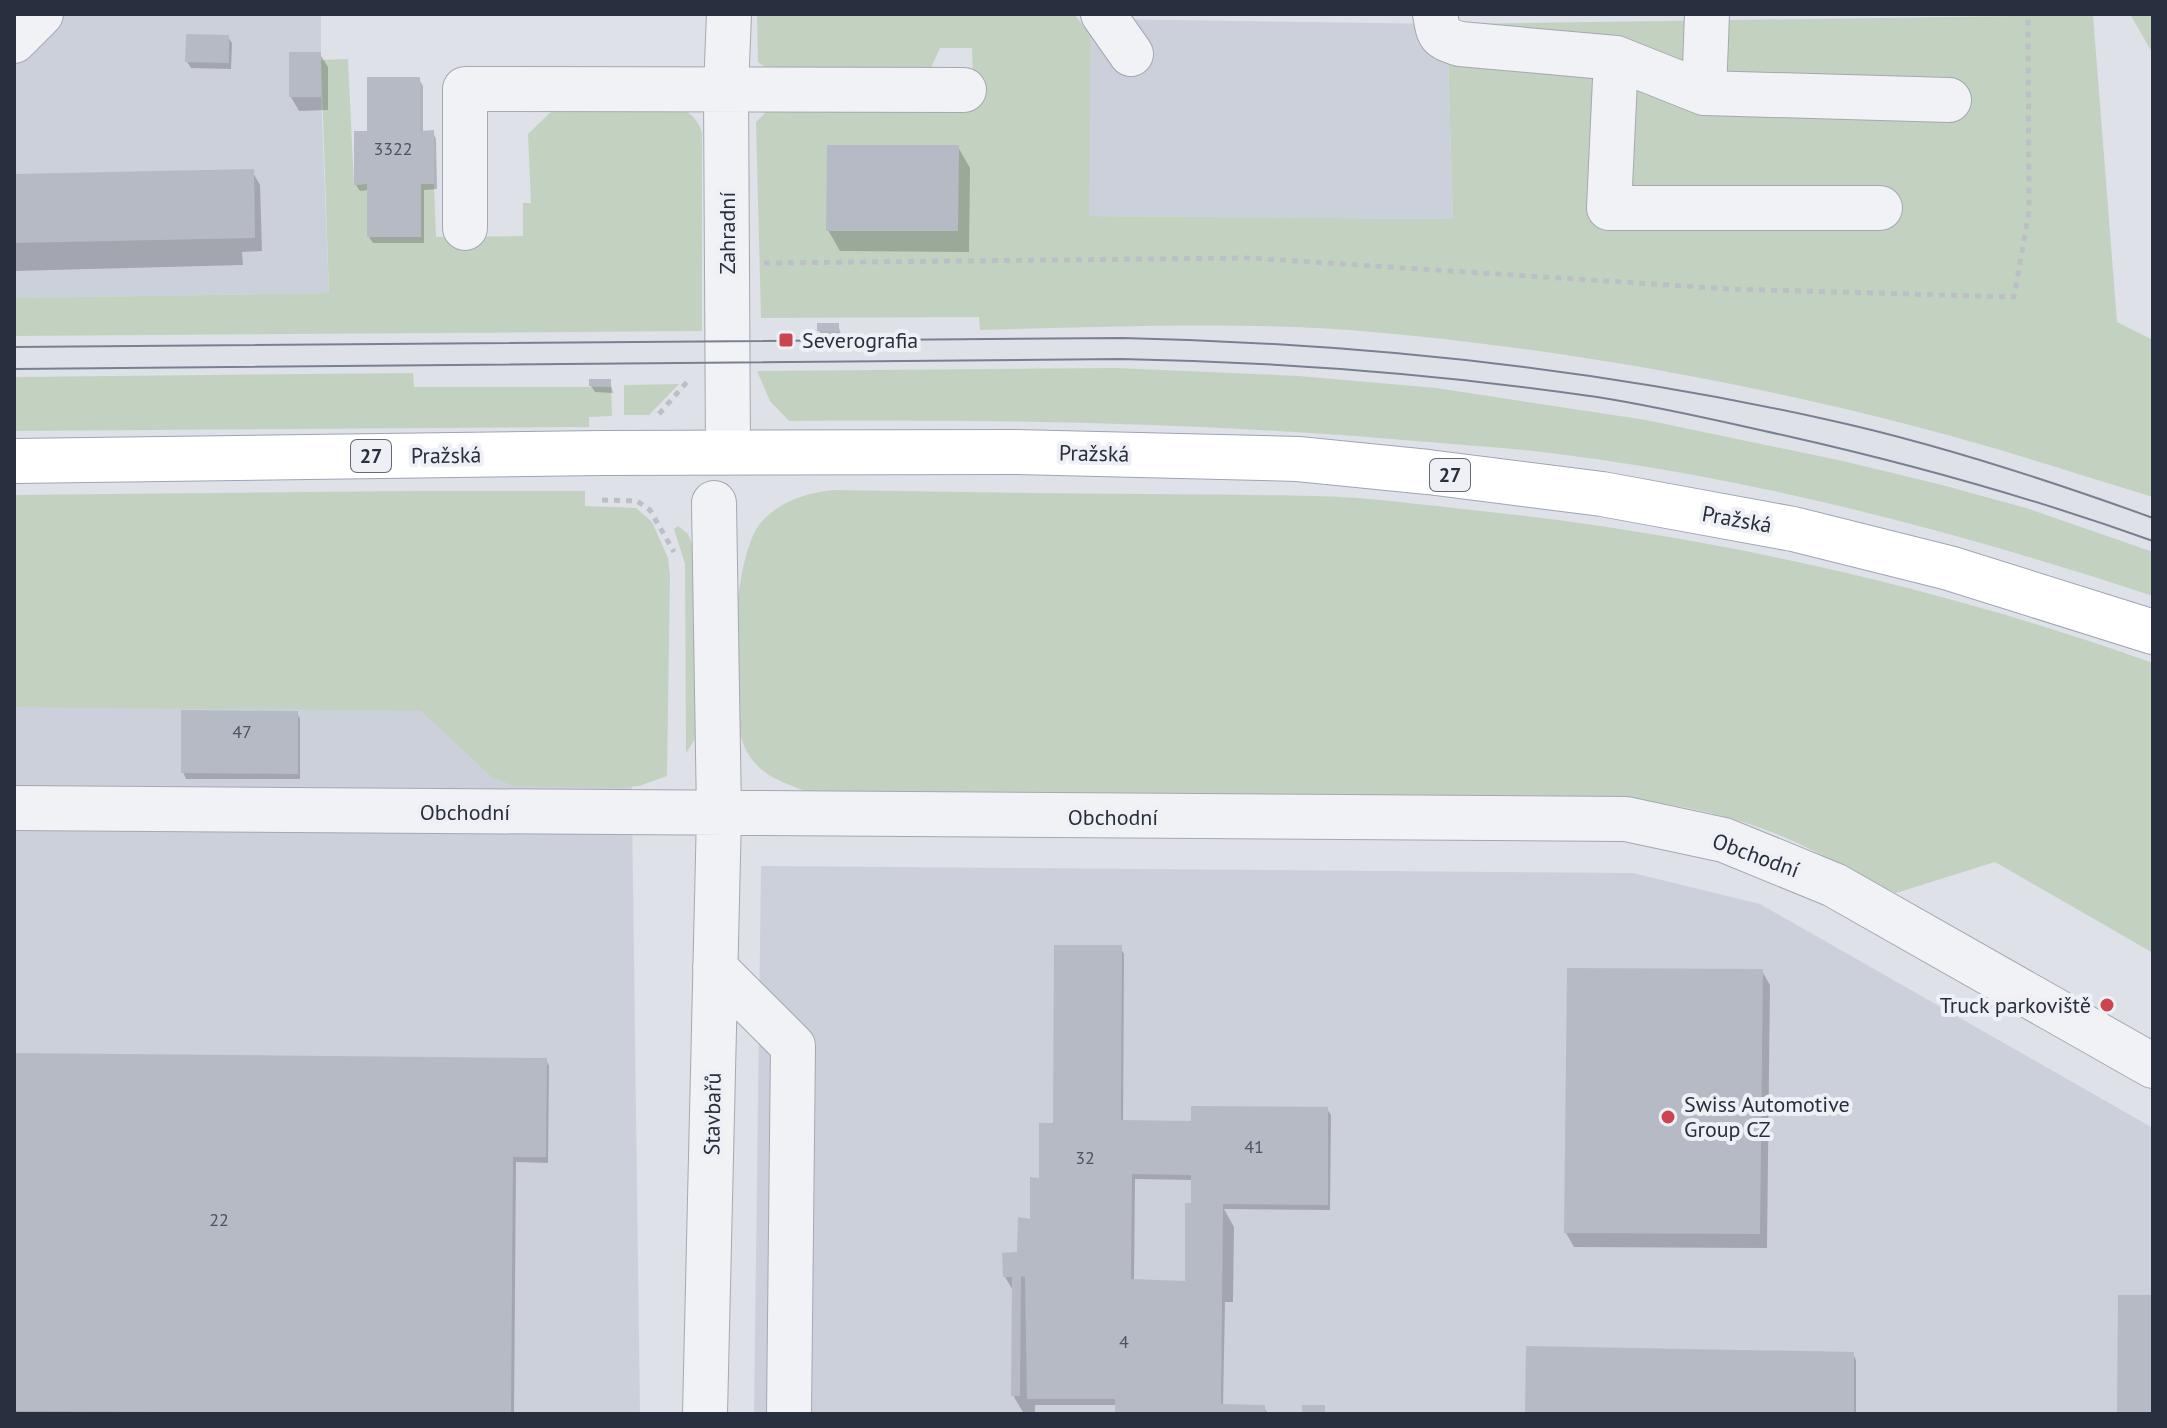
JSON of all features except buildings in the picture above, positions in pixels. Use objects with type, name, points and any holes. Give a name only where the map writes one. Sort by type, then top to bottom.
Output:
[{"type":"main road","name":"Pražská","points":[[14,461],[728,452],[1183,454],[1298,459],[1602,494],[1793,529],[1949,568],[2153,632]]},
{"type":"street","points":[[14,41],[41,14]]},
{"type":"street","name":"Zahradní","points":[[728,452],[726,89],[729,14]]},
{"type":"street","points":[[1103,14],[1131,54]]},
{"type":"street","points":[[1435,14],[1443,39],[1460,44],[1616,58],[1704,93],[1949,100]]},
{"type":"street","points":[[1704,93],[1707,14]]},
{"type":"street","points":[[1616,58],[1609,208],[1880,208]]},
{"type":"street","points":[[465,228],[465,89],[964,90]]},
{"type":"street","name":"Stavbařů","points":[[705,1414],[719,814],[714,503]]},
{"type":"street","name":"Obchodní","points":[[14,808],[1626,819],[1724,840],[1834,885],[2153,1066]]},
{"type":"street","points":[[715,968],[793,1046],[789,1414]]},
{"type":"path","points":[[749,263],[1250,258],[1730,289],[2014,297],[2029,211],[2028,14]]},
{"type":"path","points":[[650,421],[689,377],[728,377]]},
{"type":"path","points":[[602,500],[637,501],[650,510],[674,551],[675,563]]},
{"type":"shaded area","points":[[14,14],[321,14],[329,293],[14,298]]},
{"type":"shaded area","points":[[1107,19],[1447,24],[1453,219],[1088,216],[1091,35]]},
{"type":"shaded area","points":[[14,652],[630,658],[640,1414],[14,1414]]},
{"type":"shaded area","points":[[761,866],[1633,873],[1760,904],[2153,1128],[2153,1414],[754,1414]]},
{"type":"green space","points":[[757,14],[1074,14],[1091,35],[1089,216],[1453,219],[1447,24],[2093,15],[2117,322],[2153,340],[2153,497],[1979,444],[1852,411],[1713,380],[1502,346],[1361,331],[1266,326],[980,330],[979,317],[761,318],[756,122],[767,111],[974,106],[972,48],[940,48],[930,70],[769,70],[758,62]]},
{"type":"green space","points":[[2130,14],[2153,14],[2153,54]]},
{"type":"green space","points":[[348,59],[354,185],[367,184],[368,237],[421,237],[421,184],[434,184],[436,237],[523,236],[523,203],[531,203],[528,134],[553,110],[683,109],[687,112],[702,133],[702,331],[14,336],[14,298],[329,293],[321,60]]},
{"type":"green space","points":[[1116,368],[1299,376],[1436,388],[1646,420],[1843,461],[2026,508],[2153,552],[2153,596],[1866,512],[1647,467],[1519,450],[1268,430],[1029,422],[789,421],[770,401],[757,371]]},
{"type":"green space","points":[[413,373],[414,387],[611,387],[612,416],[589,417],[589,427],[14,431],[14,377]]},
{"type":"green space","points":[[679,384],[649,415],[624,415],[624,385]]},
{"type":"green space","points":[[834,490],[1331,497],[1559,520],[1731,548],[1817,566],[1987,610],[2153,663],[2153,953],[1995,862],[1896,893],[1800,844],[1762,829],[1689,808],[1639,800],[1589,796],[806,791],[758,767],[747,752],[740,733],[734,673],[738,602],[750,543],[759,525],[774,510],[792,500]]},
{"type":"green space","points":[[585,491],[585,506],[636,508],[652,522],[668,558],[670,575],[667,776],[639,786],[618,788],[514,786],[493,778],[421,711],[14,707],[14,495]]},
{"type":"green space","points":[[678,526],[688,534],[696,554],[699,733],[686,753],[685,564],[674,529]]},
{"type":"tram line","points":[[14,347],[1122,338],[1389,352],[1654,386],[1829,420],[1992,464],[2153,518]]},
{"type":"tram line","points":[[14,369],[1121,359],[1360,370],[1538,389],[1692,415],[1926,470],[2063,510],[2153,541]]},
{"type":"place","name":"Severografia","points":[[786,340]]},
{"type":"place","name":"Truck parkoviště","points":[[2107,1005]]},
{"type":"place","name":"Swiss Automotive Group CZ","points":[[1668,1117]]}]
